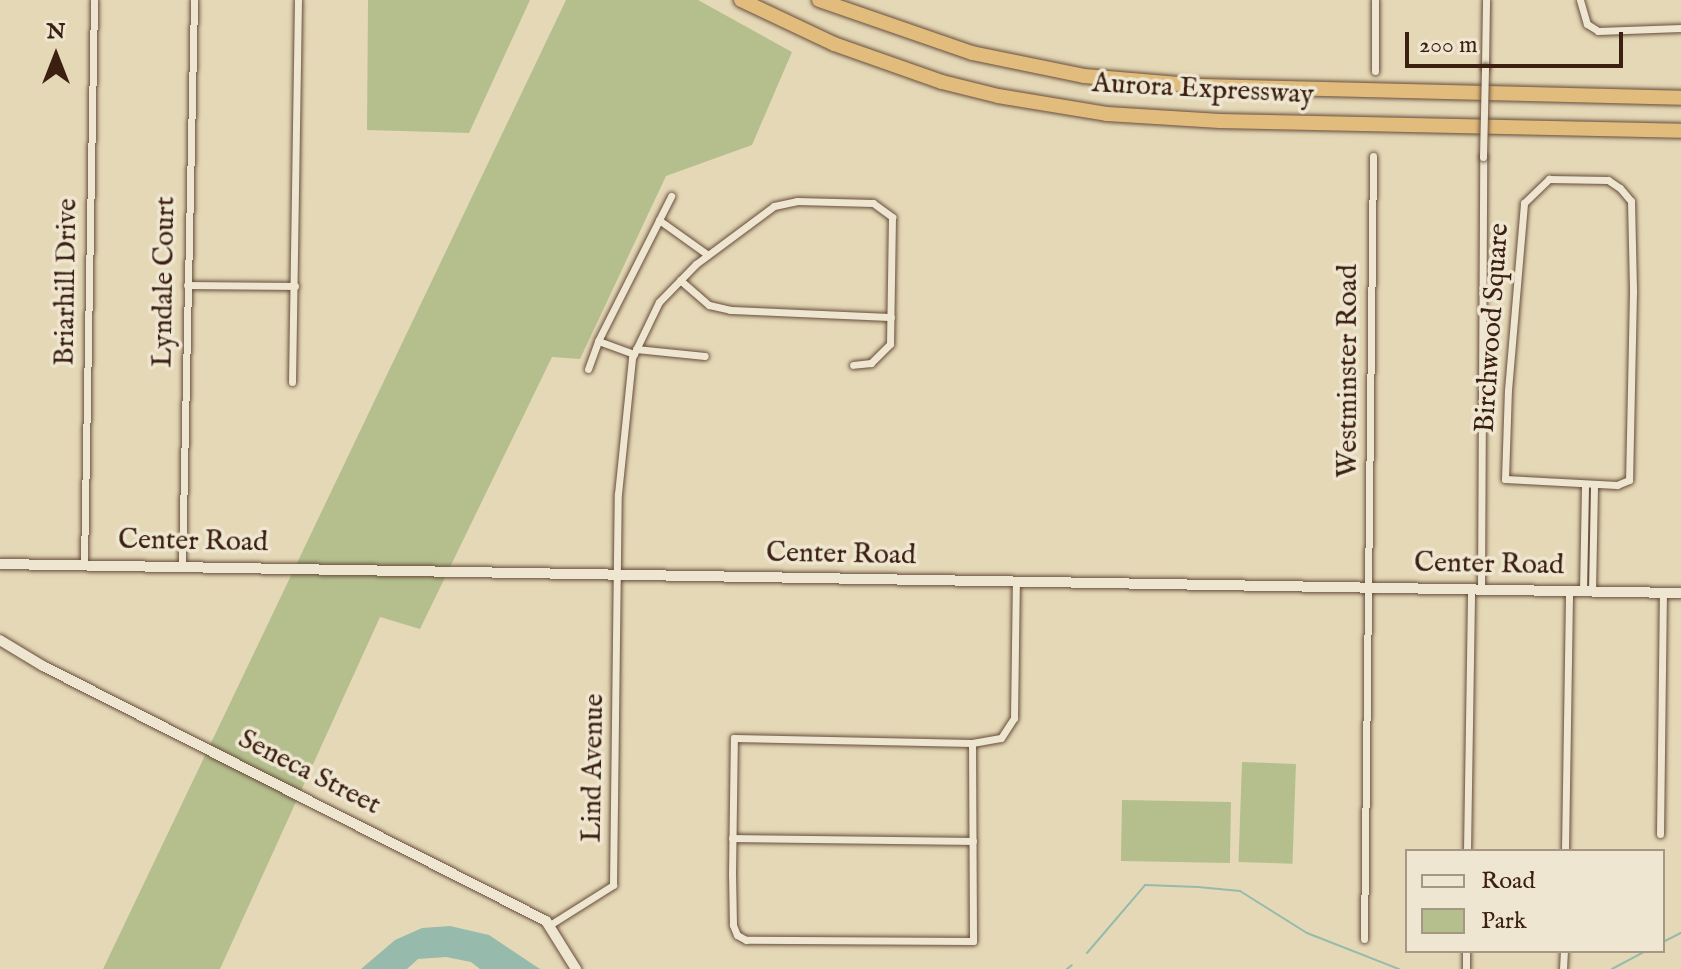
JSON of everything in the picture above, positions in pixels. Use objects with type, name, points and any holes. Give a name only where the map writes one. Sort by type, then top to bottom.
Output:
[{"type":"highway","name":"Aurora Expressway","points":[[741,0],[834,44],[927,77],[998,96],[1107,114],[1220,121],[1681,131]]},
{"type":"highway","name":"Aurora Expressway","points":[[819,0],[972,53],[1113,79],[1266,88],[1681,98]]},
{"type":"main road","name":"Center Road","points":[[0,564],[1681,593]]},
{"type":"main road","name":"Seneca Street","points":[[0,640],[43,666],[531,913],[548,926],[576,969]]},
{"type":"street","name":"Briarhill Drive","points":[[84,564],[94,0]]},
{"type":"street","name":"Lyndale Court","points":[[182,565],[194,0]]},
{"type":"street","points":[[292,382],[298,0]]},
{"type":"street","points":[[1375,0],[1375,71]]},
{"type":"street","points":[[1467,849],[1476,589],[1486,0]]},
{"type":"street","points":[[1580,0],[1587,24],[1598,31],[1681,28]]},
{"type":"street","name":"Westminster Road","points":[[1364,939],[1373,156]]},
{"type":"street","name":"Birchwood Square","points":[[1549,179],[1608,180],[1631,201],[1633,292],[1629,480],[1585,485],[1505,479],[1508,390],[1524,203],[1549,179]]},
{"type":"street","points":[[588,369],[598,341],[671,196]]},
{"type":"street","points":[[619,575],[618,494],[635,352],[659,302],[680,280],[774,206],[797,201],[873,203],[892,217],[890,344],[871,363],[853,365]]},
{"type":"street","points":[[659,220],[708,255]]},
{"type":"street","points":[[680,280],[709,305],[730,310],[891,317]]},
{"type":"street","points":[[187,285],[295,286]]},
{"type":"street","points":[[598,341],[635,352],[705,356]]},
{"type":"street","points":[[1585,485],[1588,591]]},
{"type":"street","points":[[1588,591],[1594,486]]},
{"type":"street","name":"Lind Avenue","points":[[548,926],[613,885],[619,575]]},
{"type":"street","points":[[972,743],[973,941],[746,940],[737,935],[733,919],[734,738],[972,743],[1001,738],[1014,718],[1016,583]]},
{"type":"street","points":[[1565,849],[1569,591]]},
{"type":"street","points":[[1660,834],[1663,593]]},
{"type":"street","points":[[732,838],[973,841]]},
{"type":"green space","points":[[368,0],[530,0],[469,133],[367,130]]},
{"type":"green space","points":[[566,0],[698,0],[792,52],[752,145],[666,176],[580,359],[552,357],[420,629],[380,617],[220,969],[103,969]]},
{"type":"green space","points":[[1242,762],[1296,764],[1292,864],[1239,862]]},
{"type":"green space","points":[[1122,800],[1231,802],[1230,863],[1121,861]]},
{"type":"shaded area","points":[[450,926],[489,935],[540,969],[480,969],[471,962],[446,957],[418,959],[407,969],[361,969],[395,940],[422,928]]},
{"type":"waterway","points":[[1087,953],[1145,885],[1198,887],[1240,891],[1307,933],[1399,969]]},
{"type":"waterway","points":[[1665,941],[1681,933]]},
{"type":"waterway","points":[[1612,969],[1642,953]]},
{"type":"waterway","points":[[1067,969],[1072,965]]}]
